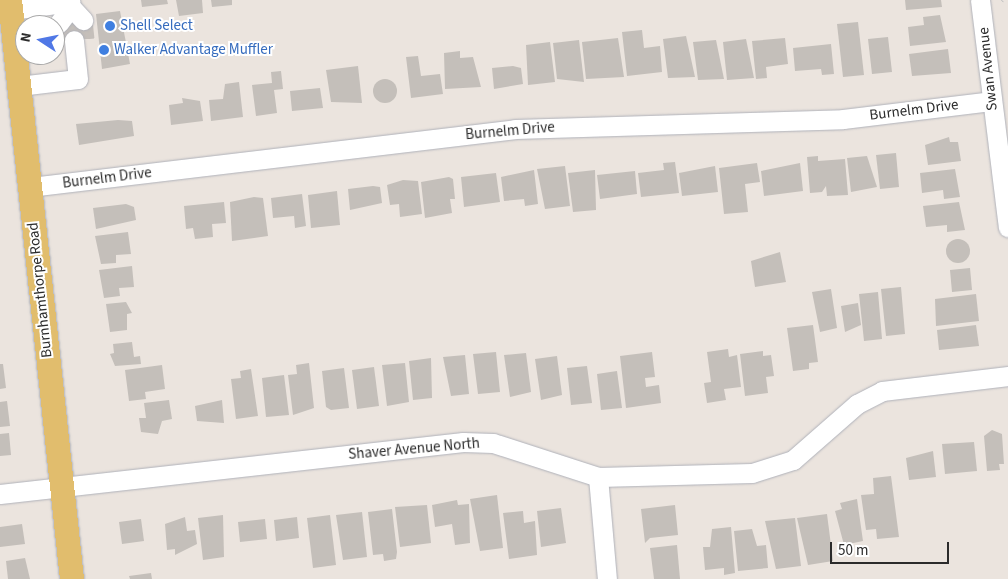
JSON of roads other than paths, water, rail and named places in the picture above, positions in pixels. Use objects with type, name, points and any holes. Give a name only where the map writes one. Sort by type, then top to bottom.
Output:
[{"type":"main road","name":"Burnhamthorpe Road","points":[[11,5],[72,579]]},
{"type":"street","name":"Swan Avenue","points":[[980,0],[992,101],[1001,127],[1008,227]]},
{"type":"street","points":[[11,5],[72,25],[78,79],[19,86]]},
{"type":"street","name":"Burnelm Drive","points":[[30,187],[515,128],[843,119],[992,101]]},
{"type":"street","name":"Shaver Avenue North","points":[[0,494],[463,442],[493,444],[598,477],[752,473],[794,460],[857,404],[882,392],[1008,376]]},
{"type":"street","points":[[598,477],[607,579]]},
{"type":"tunnel","points":[[83,20],[85,39]]},
{"type":"place","name":"Shell Select","points":[[110,26]]},
{"type":"place","name":"Walker Advantage Muffler","points":[[104,50]]}]
